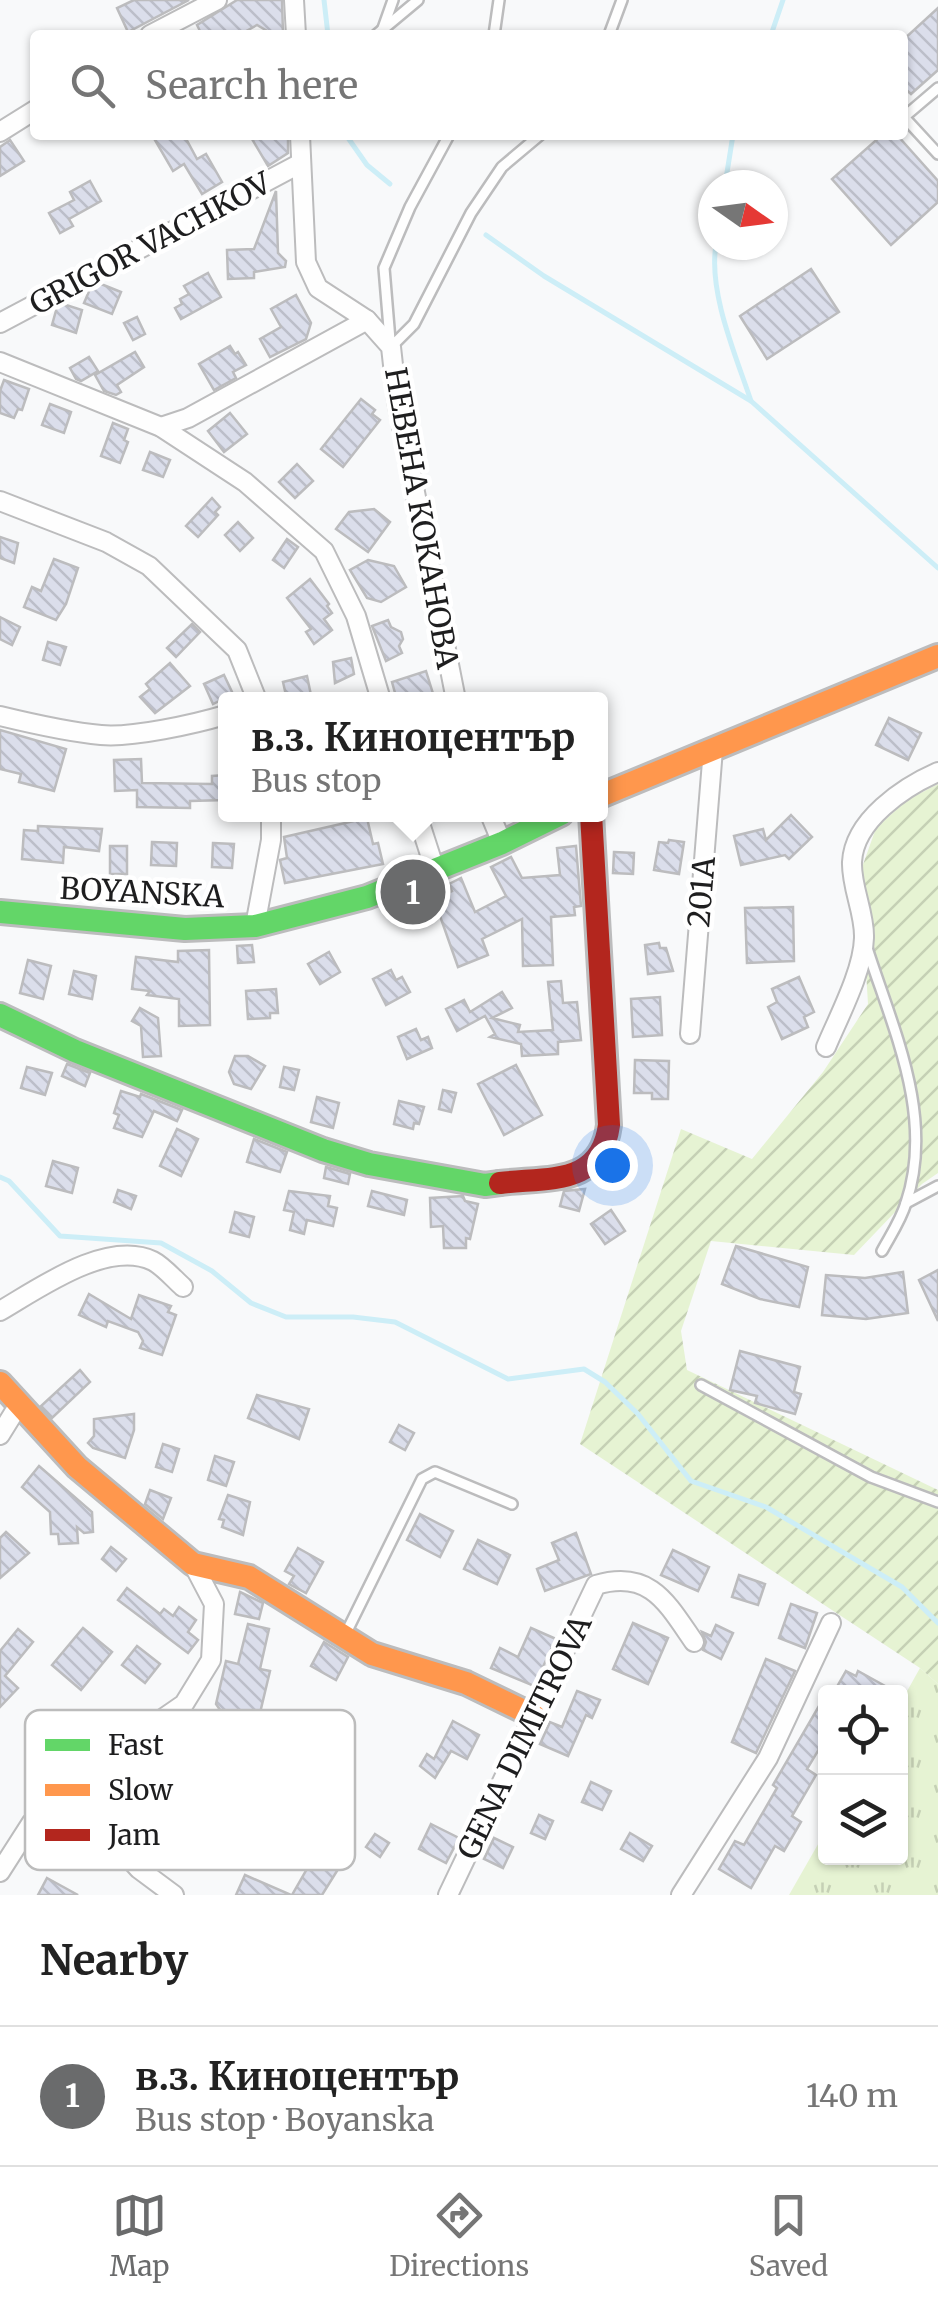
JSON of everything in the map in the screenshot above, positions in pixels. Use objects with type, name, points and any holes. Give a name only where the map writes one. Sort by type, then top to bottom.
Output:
[{"type":"street","points":[[160,30],[217,0]]},
{"type":"street","points":[[294,0],[296,30]]},
{"type":"street","points":[[0,132],[30,113]]},
{"type":"street","name":"НЕВЕНА КОКАНОВА","points":[[300,140],[306,262],[318,288],[367,320],[391,347],[397,400],[454,692]]},
{"type":"street","name":"GRIGOR VACHKOV","points":[[0,324],[301,163]]},
{"type":"street","points":[[161,427],[188,418],[367,320]]},
{"type":"street","points":[[0,362],[161,427],[245,482],[324,550],[356,616],[379,692]]},
{"type":"street","points":[[0,501],[106,542],[149,566],[237,650],[254,692]]},
{"type":"street","points":[[608,793],[938,656]]},
{"type":"street","points":[[0,716],[106,736],[218,717]]},
{"type":"street","name":"201А","points":[[690,1034],[713,750]]},
{"type":"street","points":[[826,1046],[852,982],[864,938],[852,862],[859,835],[888,803],[914,783],[938,772]]},
{"type":"street","points":[[255,926],[271,822]]},
{"type":"street","points":[[420,822],[435,870]]},
{"type":"street","points":[[493,822],[502,843]]},
{"type":"street","name":"BOYANSKA","points":[[0,912],[185,929],[255,926],[367,897],[544,822]]},
{"type":"street","points":[[0,1015],[75,1051],[323,1150],[369,1164],[486,1185],[578,1174],[596,1163],[606,1147],[609,1125],[591,822]]},
{"type":"street","points":[[0,1311],[93,1261],[122,1256],[152,1260],[183,1287]]},
{"type":"street","points":[[0,1383],[77,1467],[194,1564],[214,1604],[212,1660],[184,1704],[175,1710]]},
{"type":"street","points":[[0,1434],[18,1406]]},
{"type":"street","points":[[194,1564],[250,1577],[372,1654],[466,1683],[534,1716]]},
{"type":"street","name":"GENA DIMITROVA","points":[[448,1895],[596,1585],[620,1578],[659,1593],[694,1642]]},
{"type":"street","points":[[681,1895],[768,1758],[831,1623]]},
{"type":"street","points":[[0,1872],[25,1833]]},
{"type":"street","points":[[141,1870],[174,1895]]},
{"type":"lane","points":[[381,30],[392,0]]},
{"type":"lane","points":[[384,30],[418,0]]},
{"type":"lane","points":[[495,30],[499,0]]},
{"type":"lane","points":[[611,30],[622,0]]},
{"type":"lane","points":[[908,114],[938,88]]},
{"type":"lane","points":[[908,122],[938,154]]},
{"type":"lane","points":[[391,347],[384,268],[410,207],[447,140]]},
{"type":"lane","points":[[391,347],[414,324],[471,213],[496,176],[535,140]]},
{"type":"lane","points":[[864,938],[916,1107],[915,1148],[906,1203],[882,1252]]},
{"type":"lane","points":[[906,1203],[938,1186]]},
{"type":"lane","points":[[701,1385],[871,1478],[938,1502]]},
{"type":"lane","points":[[344,1636],[422,1478],[435,1472],[512,1504]]},
{"type":"green space","points":[[938,784],[938,1173],[922,1184],[854,1255],[711,1241],[681,1331],[687,1370],[938,1490],[938,1684],[920,1668],[580,1444],[681,1129],[752,1159],[823,1072],[868,1004],[860,873],[876,828],[907,800]]},
{"type":"green space","points":[[920,1668],[938,1684],[938,1895],[789,1895],[818,1844],[818,1865],[908,1865],[908,1689]]},
{"type":"building","points":[[134,0],[189,0],[132,30],[127,30],[117,8]]},
{"type":"building","points":[[237,0],[282,0],[283,30],[266,30],[257,25],[248,30],[200,30],[197,25]]},
{"type":"building","points":[[938,8],[938,70],[911,94],[908,91],[908,35]]},
{"type":"building","points":[[10,140],[24,161],[0,176],[0,147]]},
{"type":"building","points":[[155,140],[187,140],[197,159],[206,154],[222,182],[202,194],[184,164],[173,171]]},
{"type":"building","points":[[253,140],[288,140],[288,153],[268,166]]},
{"type":"building","points":[[876,140],[901,140],[938,181],[938,202],[891,245],[832,179]]},
{"type":"building","points":[[90,181],[101,201],[69,219],[73,226],[60,233],[49,213],[74,200],[70,192]]},
{"type":"building","points":[[276,191],[278,253],[286,261],[285,267],[254,272],[254,278],[228,279],[227,250],[254,249]]},
{"type":"building","points":[[811,269],[839,312],[767,359],[740,316]]},
{"type":"building","points":[[208,273],[221,297],[181,319],[175,308],[189,294],[184,286]]},
{"type":"building","points":[[101,284],[121,292],[112,314],[84,303],[90,289]]},
{"type":"building","points":[[296,295],[311,323],[306,339],[270,357],[260,339],[281,327],[271,309]]},
{"type":"building","points":[[63,304],[82,310],[76,333],[52,325],[57,307]]},
{"type":"building","points":[[137,317],[145,334],[133,340],[124,323]]},
{"type":"building","points":[[230,346],[246,365],[233,372],[236,378],[214,390],[199,364]]},
{"type":"building","points":[[135,352],[144,367],[117,385],[121,392],[116,395],[104,391],[95,375]]},
{"type":"building","points":[[89,357],[98,371],[81,381],[76,379],[70,368]]},
{"type":"building","points":[[4,380],[29,389],[22,410],[18,409],[14,418],[0,413]]},
{"type":"building","points":[[361,399],[375,410],[372,414],[380,420],[343,467],[321,449]]},
{"type":"building","points":[[50,404],[71,412],[64,433],[42,425]]},
{"type":"building","points":[[230,413],[247,434],[224,452],[208,431]]},
{"type":"building","points":[[113,423],[128,429],[120,463],[101,456]]},
{"type":"building","points":[[150,452],[170,460],[163,477],[143,470]]},
{"type":"building","points":[[297,464],[313,481],[295,498],[279,482]]},
{"type":"building","points":[[212,498],[220,507],[215,512],[218,515],[198,537],[186,526]]},
{"type":"building","points":[[374,509],[390,522],[368,552],[336,529],[349,512]]},
{"type":"building","points":[[238,522],[253,538],[240,551],[225,535]]},
{"type":"building","points":[[0,537],[18,543],[14,563],[0,558]]},
{"type":"building","points":[[287,539],[298,547],[284,568],[273,560]]},
{"type":"building","points":[[54,559],[78,568],[56,620],[24,607],[32,587],[41,591]]},
{"type":"building","points":[[368,560],[394,566],[406,587],[381,602],[367,598],[350,570]]},
{"type":"building","points":[[310,579],[332,613],[324,619],[332,630],[314,644],[306,632],[311,629],[287,598]]},
{"type":"building","points":[[0,617],[20,627],[12,645],[0,639]]},
{"type":"building","points":[[388,620],[403,639],[399,646],[402,653],[386,661],[372,626]]},
{"type":"building","points":[[192,624],[200,632],[176,657],[167,648]]},
{"type":"building","points":[[48,642],[66,647],[60,665],[43,660]]},
{"type":"building","points":[[351,658],[354,674],[335,683],[333,662]]},
{"type":"building","points":[[170,663],[190,686],[155,713],[140,697],[150,689],[146,684]]},
{"type":"building","points":[[426,671],[433,692],[395,692],[392,682]]},
{"type":"building","points":[[224,675],[232,692],[218,692],[218,702],[213,704],[204,684]]},
{"type":"building","points":[[307,676],[310,692],[285,692],[283,682]]},
{"type":"building","points":[[889,718],[921,733],[908,760],[876,745]]},
{"type":"building","points":[[0,730],[66,749],[54,791],[19,782],[21,774],[0,769]]},
{"type":"building","points":[[141,759],[142,783],[212,784],[212,776],[218,776],[218,800],[190,801],[190,808],[137,807],[137,790],[115,791],[114,760]]},
{"type":"building","points":[[791,815],[812,837],[789,859],[785,855],[741,865],[734,836],[763,829],[766,840]]},
{"type":"building","points":[[350,822],[368,822],[383,864],[285,883],[280,860],[287,858],[284,837]]},
{"type":"building","points":[[38,826],[102,829],[99,851],[64,847],[63,863],[22,859],[24,830],[38,831]]},
{"type":"building","points":[[152,842],[177,843],[176,866],[151,865]]},
{"type":"building","points":[[659,842],[684,842],[679,874],[654,870]]},
{"type":"building","points":[[213,843],[234,844],[232,868],[212,867]]},
{"type":"building","points":[[110,846],[127,846],[127,874],[110,874]]},
{"type":"building","points":[[576,846],[581,906],[574,907],[575,915],[551,917],[553,965],[523,966],[522,919],[482,939],[488,955],[458,967],[434,899],[452,891],[449,884],[461,878],[475,912],[506,896],[491,867],[511,857],[522,878],[560,875],[557,848]]},
{"type":"building","points":[[614,852],[634,853],[633,874],[613,873]]},
{"type":"building","points":[[793,907],[794,961],[747,963],[745,908]]},
{"type":"building","points":[[659,943],[660,948],[666,948],[673,971],[648,974],[645,945]]},
{"type":"building","points":[[252,945],[254,962],[238,963],[237,946]]},
{"type":"building","points":[[209,950],[210,1025],[179,1026],[179,999],[132,989],[136,957],[178,962],[178,951]]},
{"type":"building","points":[[329,952],[340,972],[320,984],[308,964]]},
{"type":"building","points":[[28,960],[51,966],[43,999],[20,993]]},
{"type":"building","points":[[391,970],[396,980],[402,977],[410,992],[386,1005],[373,979]]},
{"type":"building","points":[[74,971],[96,976],[92,999],[69,994]]},
{"type":"building","points":[[799,977],[814,1012],[804,1017],[808,1027],[782,1039],[768,1007],[777,1002],[772,989]]},
{"type":"building","points":[[561,981],[563,1003],[577,1002],[581,1040],[558,1042],[558,1054],[522,1056],[521,1044],[490,1037],[495,1034],[485,1016],[457,1031],[446,1009],[464,1000],[470,1012],[502,992],[512,1008],[492,1018],[520,1025],[518,1032],[553,1030],[548,982]]},
{"type":"building","points":[[276,989],[278,1013],[270,1013],[270,1018],[248,1019],[246,991]]},
{"type":"building","points":[[660,997],[662,1035],[633,1037],[631,999]]},
{"type":"building","points":[[140,1008],[158,1018],[161,1056],[143,1057],[141,1026],[132,1021]]},
{"type":"building","points":[[416,1029],[421,1040],[428,1037],[432,1048],[407,1059],[398,1037]]},
{"type":"building","points":[[235,1056],[248,1056],[265,1066],[251,1089],[234,1084],[229,1072]]},
{"type":"building","points":[[635,1060],[669,1061],[668,1099],[652,1099],[652,1093],[634,1093]]},
{"type":"building","points":[[67,1064],[90,1073],[85,1086],[62,1076]]},
{"type":"building","points":[[516,1065],[542,1115],[504,1135],[478,1084]]},
{"type":"building","points":[[27,1067],[52,1073],[45,1095],[21,1088]]},
{"type":"building","points":[[284,1067],[299,1070],[294,1090],[280,1087]]},
{"type":"building","points":[[443,1090],[456,1093],[451,1112],[439,1109]]},
{"type":"building","points":[[121,1091],[140,1097],[141,1094],[182,1110],[177,1121],[154,1111],[142,1137],[114,1128]]},
{"type":"building","points":[[317,1097],[339,1103],[333,1128],[311,1122]]},
{"type":"building","points":[[399,1101],[424,1107],[419,1124],[414,1123],[413,1129],[394,1124]]},
{"type":"building","points":[[177,1129],[198,1139],[181,1176],[160,1166]]},
{"type":"building","points":[[254,1139],[287,1152],[280,1172],[247,1162]]},
{"type":"building","points":[[53,1161],[78,1168],[72,1193],[46,1186]]},
{"type":"building","points":[[326,1167],[350,1174],[348,1184],[324,1178]]},
{"type":"building","points":[[585,1189],[579,1211],[560,1206],[564,1191]]},
{"type":"building","points":[[118,1190],[136,1196],[131,1209],[114,1202]]},
{"type":"building","points":[[289,1191],[330,1196],[328,1206],[337,1208],[333,1226],[307,1220],[304,1234],[290,1230],[294,1212],[284,1210]]},
{"type":"building","points":[[372,1191],[407,1200],[404,1215],[368,1206]]},
{"type":"building","points":[[463,1196],[465,1201],[478,1204],[470,1239],[466,1238],[466,1248],[444,1248],[443,1226],[431,1227],[430,1198]]},
{"type":"building","points":[[611,1210],[625,1231],[605,1244],[591,1224]]},
{"type":"building","points":[[235,1212],[254,1217],[249,1237],[230,1232]]},
{"type":"building","points":[[736,1246],[808,1267],[799,1307],[760,1299],[722,1284]]},
{"type":"building","points":[[938,1270],[938,1321],[919,1280]]},
{"type":"building","points":[[903,1272],[908,1313],[866,1319],[822,1315],[826,1275],[865,1278]]},
{"type":"building","points":[[89,1294],[131,1319],[139,1295],[171,1306],[168,1312],[176,1315],[162,1355],[140,1348],[143,1341],[138,1332],[108,1321],[106,1327],[79,1315]]},
{"type":"building","points":[[740,1351],[800,1367],[794,1392],[801,1394],[795,1414],[755,1403],[757,1396],[730,1390]]},
{"type":"building","points":[[80,1370],[90,1382],[52,1418],[41,1406]]},
{"type":"building","points":[[257,1395],[309,1409],[299,1439],[248,1418]]},
{"type":"building","points":[[134,1414],[134,1430],[125,1458],[88,1443],[94,1436],[94,1419]]},
{"type":"building","points":[[399,1425],[414,1433],[405,1450],[390,1442]]},
{"type":"building","points":[[163,1444],[179,1449],[172,1472],[156,1467]]},
{"type":"building","points":[[215,1456],[234,1462],[226,1486],[208,1480]]},
{"type":"building","points":[[39,1466],[92,1512],[93,1532],[84,1533],[77,1527],[78,1543],[59,1544],[58,1534],[51,1534],[50,1512],[22,1487]]},
{"type":"building","points":[[150,1490],[171,1498],[163,1519],[145,1504]]},
{"type":"building","points":[[228,1495],[250,1502],[243,1535],[222,1527],[224,1520],[219,1519]]},
{"type":"building","points":[[420,1514],[453,1531],[440,1557],[407,1540]]},
{"type":"building","points":[[6,1532],[29,1553],[0,1578],[0,1538]]},
{"type":"building","points":[[576,1533],[591,1574],[545,1591],[537,1569],[559,1560],[552,1543]]},
{"type":"building","points":[[478,1540],[510,1555],[497,1584],[464,1569]]},
{"type":"building","points":[[111,1547],[126,1559],[116,1571],[102,1559]]},
{"type":"building","points":[[298,1548],[323,1562],[306,1593],[289,1584],[294,1576],[285,1571]]},
{"type":"building","points":[[673,1550],[709,1567],[698,1591],[661,1575]]},
{"type":"building","points":[[739,1575],[765,1584],[758,1605],[732,1597]]},
{"type":"building","points":[[127,1588],[160,1614],[164,1609],[173,1616],[179,1607],[196,1620],[188,1632],[198,1640],[188,1653],[118,1600]]},
{"type":"building","points":[[240,1592],[263,1603],[259,1619],[235,1614]]},
{"type":"building","points":[[791,1604],[817,1613],[805,1648],[779,1638]]},
{"type":"building","points":[[633,1623],[668,1638],[648,1684],[613,1669]]},
{"type":"building","points":[[248,1624],[269,1629],[260,1669],[270,1671],[261,1710],[220,1710],[216,1704],[226,1661],[238,1664]]},
{"type":"building","points":[[716,1625],[733,1633],[721,1659],[703,1650],[706,1642],[702,1632],[711,1636]]},
{"type":"building","points":[[83,1628],[112,1652],[81,1690],[52,1665]]},
{"type":"building","points":[[531,1628],[556,1639],[534,1686],[491,1668],[500,1648],[518,1657]]},
{"type":"building","points":[[18,1629],[33,1642],[5,1676],[18,1688],[0,1707],[0,1651]]},
{"type":"building","points":[[324,1642],[348,1657],[336,1680],[311,1666]]},
{"type":"building","points":[[137,1646],[160,1664],[145,1683],[122,1665]]},
{"type":"building","points":[[766,1659],[795,1671],[756,1753],[732,1742]]},
{"type":"building","points":[[846,1671],[856,1676],[858,1671],[883,1685],[838,1685]]},
{"type":"building","points":[[577,1691],[600,1700],[592,1718],[586,1715],[568,1756],[540,1744],[550,1722],[562,1727]]},
{"type":"building","points":[[818,1708],[818,1751],[807,1769],[816,1775],[792,1816],[801,1822],[784,1851],[775,1846],[751,1888],[719,1869],[735,1841],[744,1845],[777,1788],[773,1785]]},
{"type":"building","points":[[453,1721],[479,1735],[467,1759],[451,1751],[435,1778],[420,1766],[427,1754],[434,1759]]},
{"type":"building","points":[[591,1782],[611,1791],[602,1810],[582,1802]]},
{"type":"building","points":[[539,1815],[553,1821],[545,1839],[531,1833]]},
{"type":"building","points":[[431,1824],[459,1838],[446,1863],[419,1849]]},
{"type":"building","points":[[630,1833],[652,1846],[643,1861],[621,1849]]},
{"type":"building","points":[[375,1834],[389,1843],[380,1857],[366,1847]]},
{"type":"building","points":[[494,1838],[513,1847],[503,1868],[484,1859]]},
{"type":"building","points":[[306,1870],[338,1870],[322,1895],[292,1895]]},
{"type":"building","points":[[245,1875],[291,1895],[236,1895]]},
{"type":"building","points":[[47,1878],[78,1895],[38,1895]]},
{"type":"waterway","points":[[324,0],[327,30]]},
{"type":"waterway","points":[[773,30],[783,0]]},
{"type":"waterway","points":[[350,140],[367,165],[390,184]]},
{"type":"waterway","points":[[727,170],[732,140]]},
{"type":"waterway","points":[[486,235],[544,276],[751,401],[938,568]]},
{"type":"waterway","points":[[715,260],[720,303],[751,401]]},
{"type":"waterway","points":[[0,1177],[9,1181],[60,1236],[161,1243],[212,1271],[251,1303],[286,1317],[353,1317],[395,1322],[508,1379],[584,1369],[605,1382],[638,1414],[691,1481],[766,1507],[902,1587],[938,1623]]},
{"type":"traffic: fast","points":[[0,912],[185,929],[255,926],[367,897],[545,822]]},
{"type":"traffic: fast","points":[[0,1015],[75,1051],[323,1150],[369,1164],[485,1185],[500,1183]]},
{"type":"traffic: slow","points":[[608,793],[938,656]]},
{"type":"traffic: slow","points":[[0,1383],[77,1467],[193,1564],[249,1577],[372,1654],[466,1683],[534,1716]]},
{"type":"traffic: jam","points":[[500,1183],[570,1175],[584,1169],[604,1145],[609,1125],[591,822]]},
{"type":"place","name":"в.з. Киноцентър","points":[[413,892]]}]
